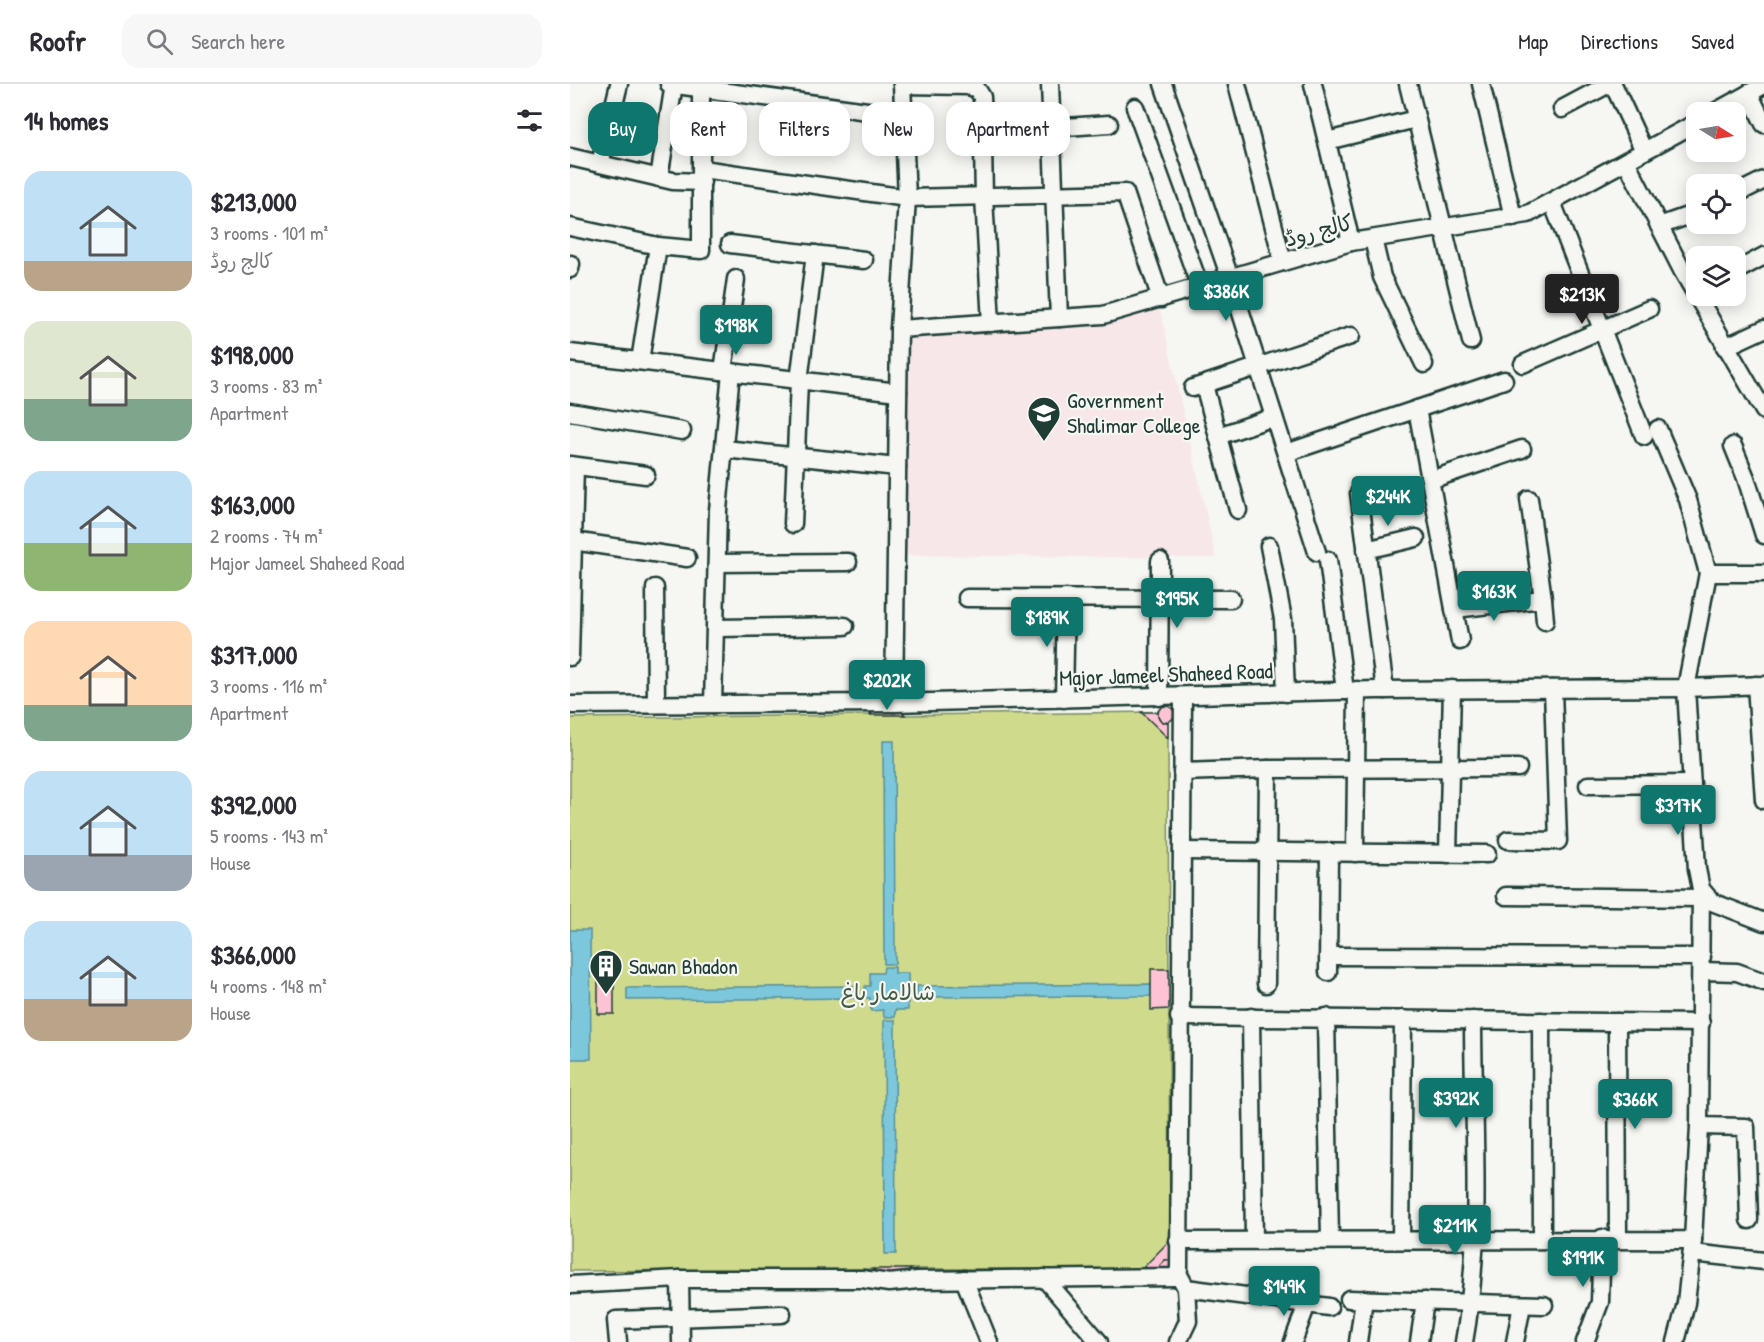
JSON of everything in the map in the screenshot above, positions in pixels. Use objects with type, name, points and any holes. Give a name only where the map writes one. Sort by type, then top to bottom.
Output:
[{"type":"street","points":[[600,164],[619,84]]},
{"type":"street","points":[[669,84],[862,110]]},
{"type":"street","points":[[658,178],[674,84]]},
{"type":"street","points":[[903,102],[902,84],[968,86],[977,89],[982,97],[984,197],[991,323]]},
{"type":"street","points":[[1050,84],[1051,102]]},
{"type":"street","points":[[1163,84],[1230,278],[1286,453],[1323,556],[1351,691],[1356,769],[1355,853]]},
{"type":"street","points":[[1237,84],[1283,262]]},
{"type":"street","points":[[1313,84],[1351,242]]},
{"type":"street","points":[[1408,84],[1472,341]]},
{"type":"street","points":[[1481,84],[1513,217]]},
{"type":"street","points":[[1562,109],[1611,84],[1644,152]]},
{"type":"street","points":[[570,227],[658,246],[701,250],[701,87]]},
{"type":"street","points":[[1733,102],[1757,89],[1764,124]]},
{"type":"street","points":[[1135,107],[1200,287]]},
{"type":"street","points":[[1327,141],[1416,119]]},
{"type":"street","points":[[1070,127],[1109,124]]},
{"type":"street","name":"کالج روڈ","points":[[899,329],[1103,315],[1351,242],[1528,214],[1686,129]]},
{"type":"street","points":[[894,703],[899,329],[907,198],[905,156]]},
{"type":"street","points":[[1053,156],[1059,318]]},
{"type":"street","points":[[570,157],[658,178],[702,176],[907,198],[1125,193],[1161,298]]},
{"type":"street","points":[[1626,161],[1686,276]]},
{"type":"street","points":[[1746,189],[1764,180]]},
{"type":"street","points":[[1552,202],[1602,329],[1651,433],[1688,500],[1708,573],[1686,688],[1697,869],[1701,893],[1702,964],[1699,1126],[1692,1246],[1686,1303],[1676,1342]]},
{"type":"street","points":[[1659,226],[1686,217]]},
{"type":"street","points":[[1373,239],[1382,277],[1424,364]]},
{"type":"street","points":[[730,243],[864,260]]},
{"type":"street","points":[[640,362],[658,246]]},
{"type":"street","points":[[794,524],[799,381],[815,254]]},
{"type":"street","points":[[1746,266],[1764,256]]},
{"type":"street","points":[[570,269],[571,264]]},
{"type":"street","points":[[713,704],[718,510],[736,279]]},
{"type":"street","points":[[1703,306],[1764,411]]},
{"type":"street","points":[[1523,364],[1649,309]]},
{"type":"street","points":[[1725,347],[1764,329]]},
{"type":"street","points":[[1238,510],[1218,436],[1198,386],[1351,336]]},
{"type":"street","points":[[570,353],[898,392]]},
{"type":"street","points":[[1286,453],[1504,380]]},
{"type":"street","points":[[1417,409],[1460,641]]},
{"type":"street","points":[[570,412],[682,431]]},
{"type":"street","points":[[1218,436],[1274,417]]},
{"type":"street","points":[[1733,446],[1764,535]]},
{"type":"street","points":[[724,449],[897,467]]},
{"type":"street","points":[[1430,480],[1522,449]]},
{"type":"street","points":[[570,657],[572,466],[646,475]]},
{"type":"street","points":[[1359,493],[1385,690]]},
{"type":"street","points":[[1529,499],[1544,599],[1545,621]]},
{"type":"street","points":[[1366,550],[1416,538]]},
{"type":"street","points":[[573,541],[687,558]]},
{"type":"street","points":[[1269,546],[1283,619],[1287,693]]},
{"type":"street","points":[[1160,561],[1160,697]]},
{"type":"street","points":[[718,564],[848,562]]},
{"type":"street","points":[[1708,573],[1764,573]]},
{"type":"street","points":[[655,588],[656,704]]},
{"type":"street","points":[[967,598],[1231,599]]},
{"type":"street","points":[[1064,699],[1066,598]]},
{"type":"street","points":[[1454,609],[1544,599]]},
{"type":"street","points":[[716,628],[845,626]]},
{"type":"street","points":[[1760,685],[1764,800]]},
{"type":"street","name":"Major Jameel Shaheed Road","points":[[570,705],[894,703],[1385,690],[1686,688],[1760,685]]},
{"type":"street","points":[[1448,854],[1452,689]]},
{"type":"street","points":[[1508,840],[1558,841],[1553,689]]},
{"type":"street","points":[[1179,1342],[1188,1321],[1178,1241],[1183,696]]},
{"type":"street","points":[[1182,772],[1268,769],[1518,768]]},
{"type":"street","points":[[1266,984],[1268,769]]},
{"type":"street","points":[[1588,785],[1692,784]]},
{"type":"street","points":[[1182,851],[1487,854]]},
{"type":"street","points":[[1329,852],[1328,964],[1702,964],[1737,972],[1764,982]]},
{"type":"street","points":[[1506,896],[1701,893],[1712,902],[1764,922]]},
{"type":"street","points":[[1179,1017],[1701,1023]]},
{"type":"street","points":[[1251,1017],[1254,1240]]},
{"type":"street","points":[[1326,1017],[1330,1240]]},
{"type":"street","points":[[1401,1239],[1402,1018]]},
{"type":"street","points":[[1464,1342],[1471,1303],[1474,1239],[1473,1020]]},
{"type":"street","points":[[1541,1021],[1542,1238]]},
{"type":"street","points":[[1585,1342],[1600,1302],[1610,1238],[1617,1022]]},
{"type":"street","points":[[1699,1126],[1746,1127],[1749,1220]]},
{"type":"street","points":[[1178,1241],[1610,1238],[1692,1246],[1764,1261]]},
{"type":"street","points":[[1044,1278],[1099,1342]]},
{"type":"street","points":[[680,1279],[681,1342]]},
{"type":"street","points":[[570,1285],[680,1279],[862,1279],[889,1283],[964,1279],[1171,1279],[1329,1307]]},
{"type":"street","points":[[964,1279],[989,1342]]},
{"type":"street","points":[[1358,1342],[1356,1299],[1544,1305]]},
{"type":"street","points":[[1419,1342],[1425,1301]]},
{"type":"street","points":[[1293,1342],[1307,1304]]},
{"type":"street","points":[[1515,1342],[1522,1305]]},
{"type":"street","points":[[618,1342],[616,1320],[782,1314]]},
{"type":"shaded area","name":"Government Shalimar College","points":[[1158,300],[1216,558],[896,555],[899,329],[1103,315]]},
{"type":"green space","name":"شالامار باغ","points":[[878,706],[896,706],[905,715],[1157,712],[1162,706],[1169,706],[1174,711],[1174,717],[1168,722],[1170,1260],[1160,1269],[911,1269],[900,1279],[884,1279],[873,1269],[570,1271],[570,718],[870,715]]},
{"type":"water","points":[[883,741],[894,741],[895,964],[884,964]]},
{"type":"water","points":[[570,930],[590,930],[591,1059],[570,1059]]},
{"type":"water","points":[[884,967],[895,967],[895,973],[908,973],[908,986],[914,986],[914,998],[908,998],[908,1010],[895,1010],[895,1017],[884,1017],[883,1010],[871,1011],[870,998],[865,998],[865,986],[870,986],[870,973],[883,973]]},
{"type":"water","points":[[1151,984],[1151,996],[917,997],[917,986]]},
{"type":"water","points":[[860,986],[860,998],[627,1000],[627,988]]},
{"type":"water","points":[[884,1020],[895,1020],[896,1254],[885,1254]]},
{"type":"building","points":[[878,706],[896,706],[905,715],[870,715]]},
{"type":"building","points":[[1163,706],[1169,706],[1174,714],[1172,720],[1163,722],[1158,717],[1158,711]]},
{"type":"building","points":[[1141,712],[1158,712],[1158,717],[1162,722],[1168,722],[1168,738]]},
{"type":"building","points":[[1151,969],[1169,969],[1169,1009],[1151,1010]]},
{"type":"building","name":"Sawan Bhadon","points":[[598,977],[614,977],[614,1014],[598,1014]]},
{"type":"building","points":[[1170,1240],[1170,1260],[1165,1260],[1160,1269],[1142,1269]]},
{"type":"building","points":[[1165,1260],[1172,1260],[1172,1276],[1160,1272],[1160,1265]]},
{"type":"building","points":[[873,1269],[911,1269],[900,1279],[884,1279]]},
{"type":"place","name":"Government Shalimar College","points":[[1044,442]]},
{"type":"place","name":"Sawan Bhadon","points":[[606,995]]}]
